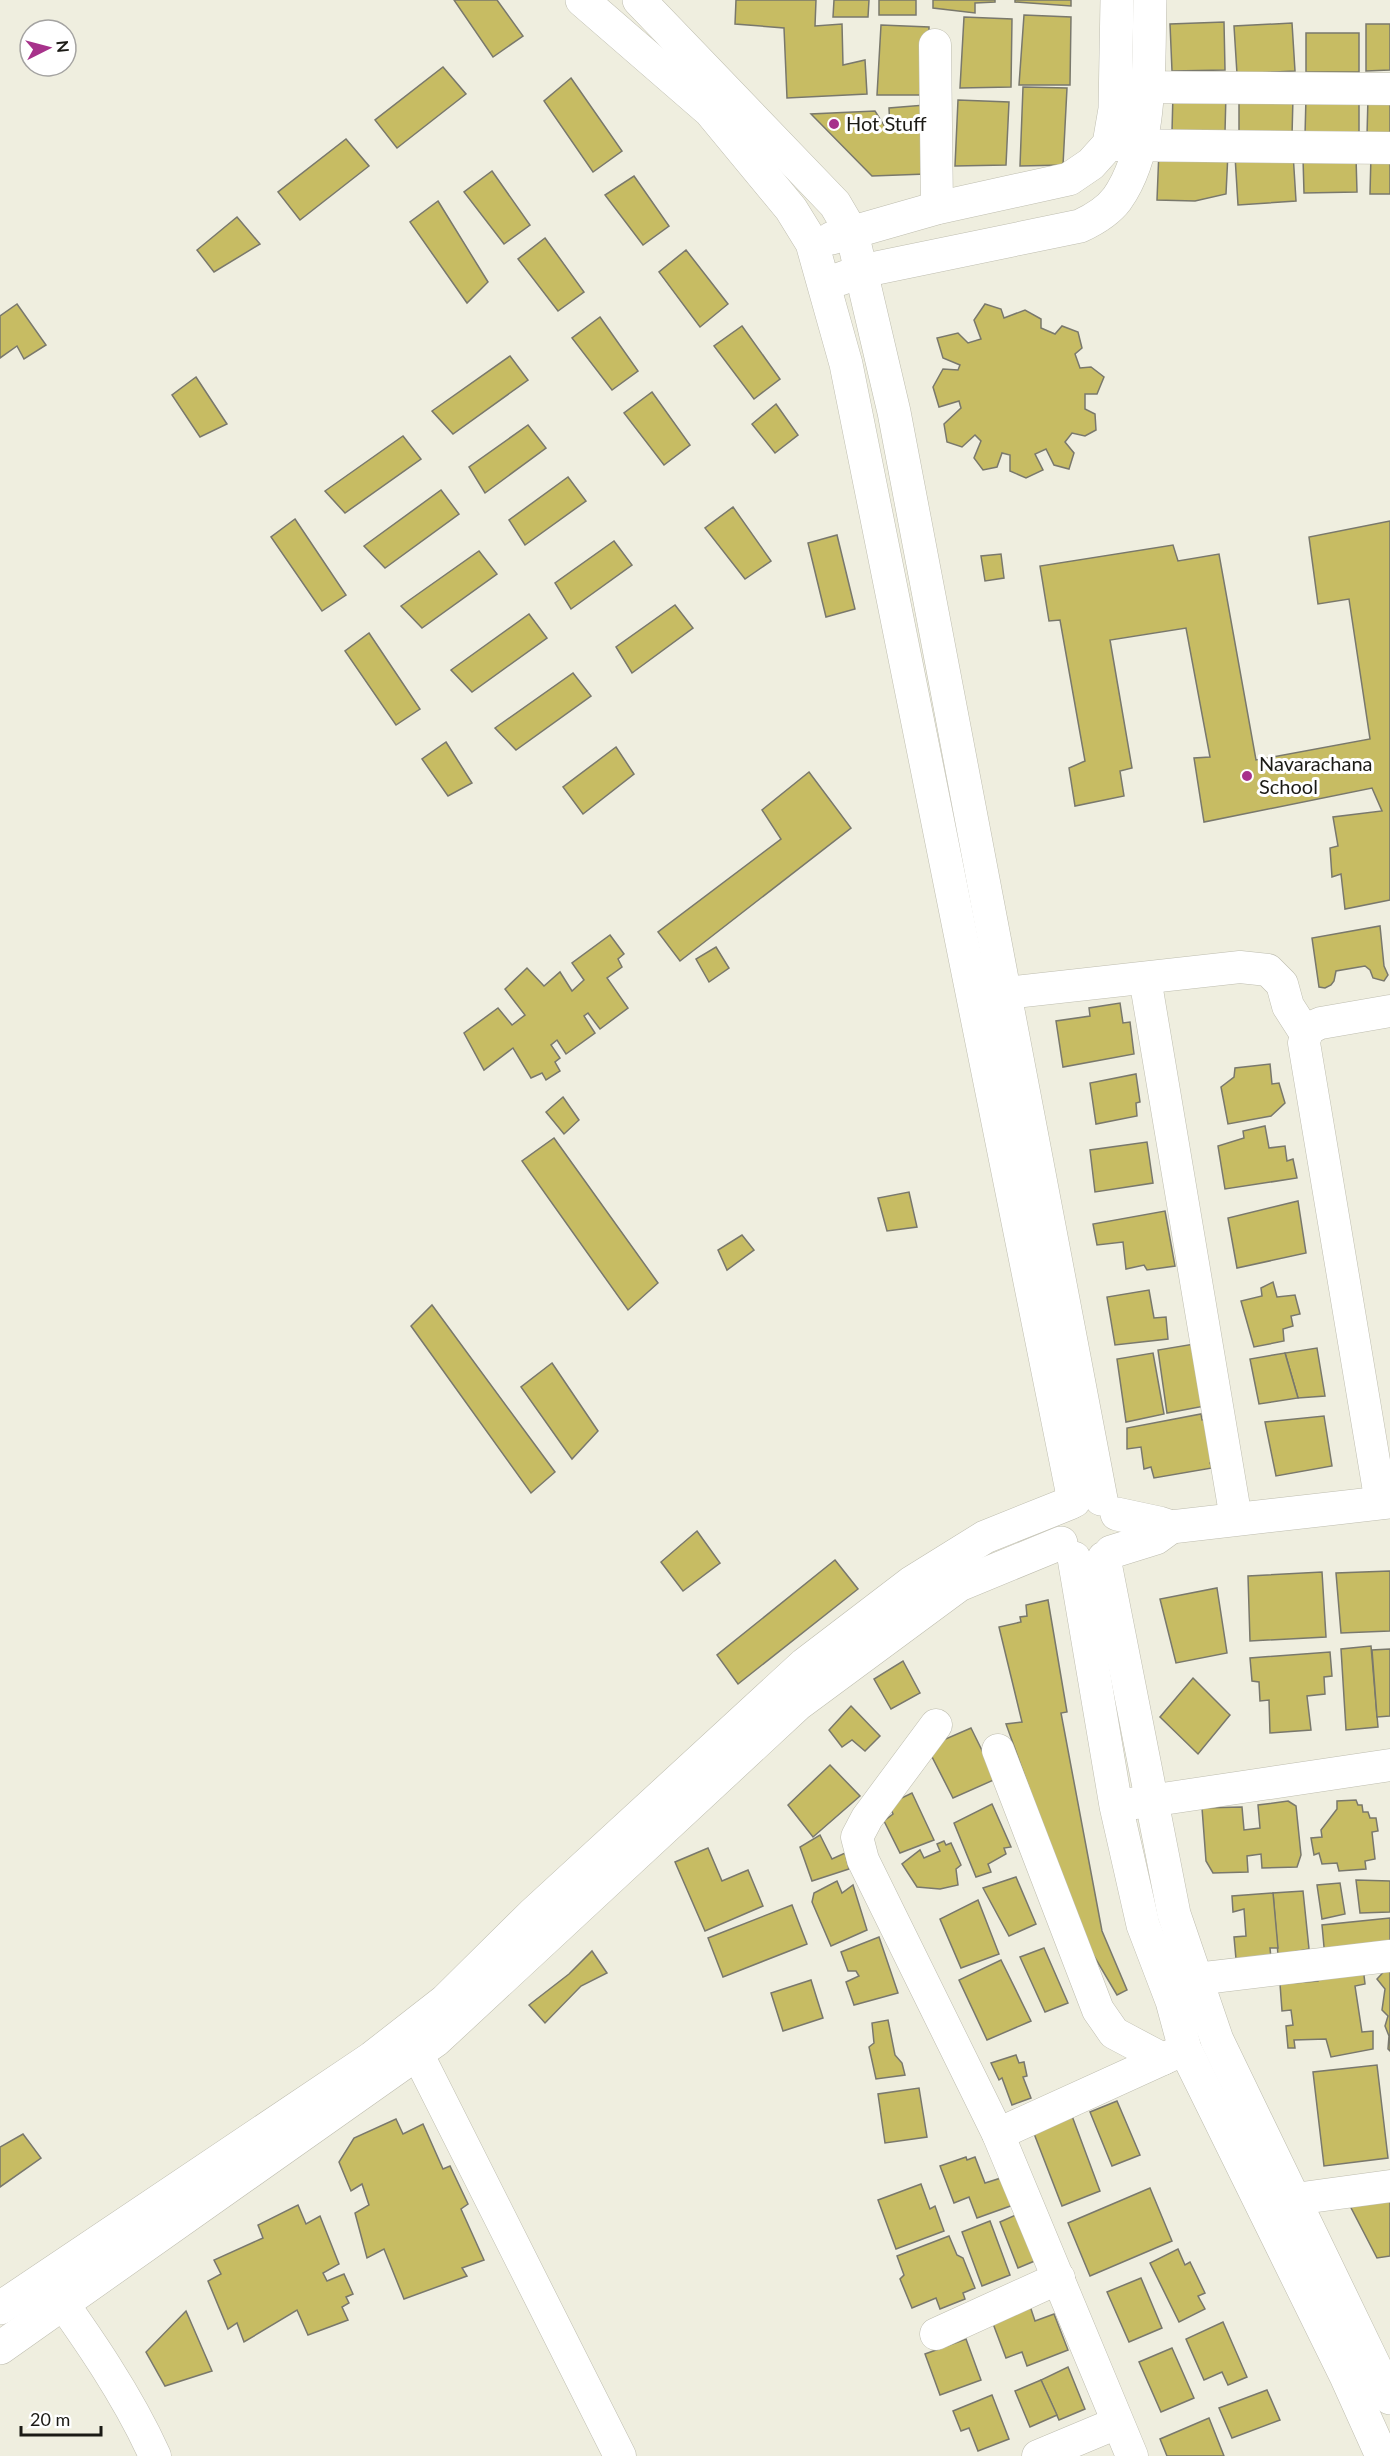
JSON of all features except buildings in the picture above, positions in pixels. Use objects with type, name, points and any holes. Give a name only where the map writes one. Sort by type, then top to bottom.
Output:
[{"type":"street","points":[[582,0],[710,111],[791,209],[812,243],[846,364],[940,839],[1091,1505],[1120,1535],[1088,1553]]},
{"type":"street","points":[[1117,0],[1131,87]]},
{"type":"street","points":[[825,284],[862,271],[1080,226],[1095,219],[1116,200],[1127,181],[1125,145],[1131,87],[1150,0]]},
{"type":"street","points":[[622,35],[648,3],[835,204],[852,233],[894,412],[1006,993],[1091,1505]]},
{"type":"street","points":[[935,45],[937,208]]},
{"type":"street","points":[[1131,87],[1390,89]]},
{"type":"street","points":[[812,243],[937,208],[1069,179],[1125,145],[1390,148]]},
{"type":"street","points":[[940,839],[975,832]]},
{"type":"street","points":[[1006,993],[1240,967],[1268,970],[1282,984],[1288,1006],[1306,1034]]},
{"type":"street","points":[[1145,978],[1236,1519]]},
{"type":"street","points":[[0,2348],[404,2055],[445,2001],[532,1915],[798,1704],[948,1592],[972,1578],[1156,1538],[1171,1527],[1385,1502],[1304,1043],[1311,1027],[1321,1023],[1390,1011]]},
{"type":"street","points":[[678,1798],[805,1664],[911,1583],[985,1537],[1091,1505]]},
{"type":"street","points":[[1171,1527],[1091,1505],[1062,1512],[1058,1522],[1058,1533],[1088,1553],[1151,1802],[1171,1904],[1215,2034],[1386,2380]]},
{"type":"street","points":[[1088,1553],[1116,1806],[1143,1925],[1172,2001],[1174,2054],[1346,2376],[1382,2456]]},
{"type":"street","points":[[936,1725],[867,1818],[857,1837],[863,1860],[998,2134],[1132,2456]]},
{"type":"street","points":[[998,1750],[1098,2010],[1114,2033],[1174,2054]]},
{"type":"street","points":[[1116,1806],[1390,1765]]},
{"type":"street","points":[[1196,1979],[1390,1956]]},
{"type":"street","points":[[998,2134],[1215,2034]]},
{"type":"street","points":[[0,2308],[44,2277],[404,2055]]},
{"type":"street","points":[[404,2055],[620,2456]]},
{"type":"street","points":[[1295,2199],[1390,2186]]},
{"type":"street","points":[[44,2277],[119,2388],[140,2423],[155,2456]]},
{"type":"street","points":[[936,2334],[1059,2278]]},
{"type":"street","points":[[1346,2376],[1386,2380]]},
{"type":"street","points":[[1038,2456],[1117,2423]]},
{"type":"place","name":"Hot Stuff","points":[[834,124]]},
{"type":"place","name":"Navarachana School","points":[[1247,776]]}]
